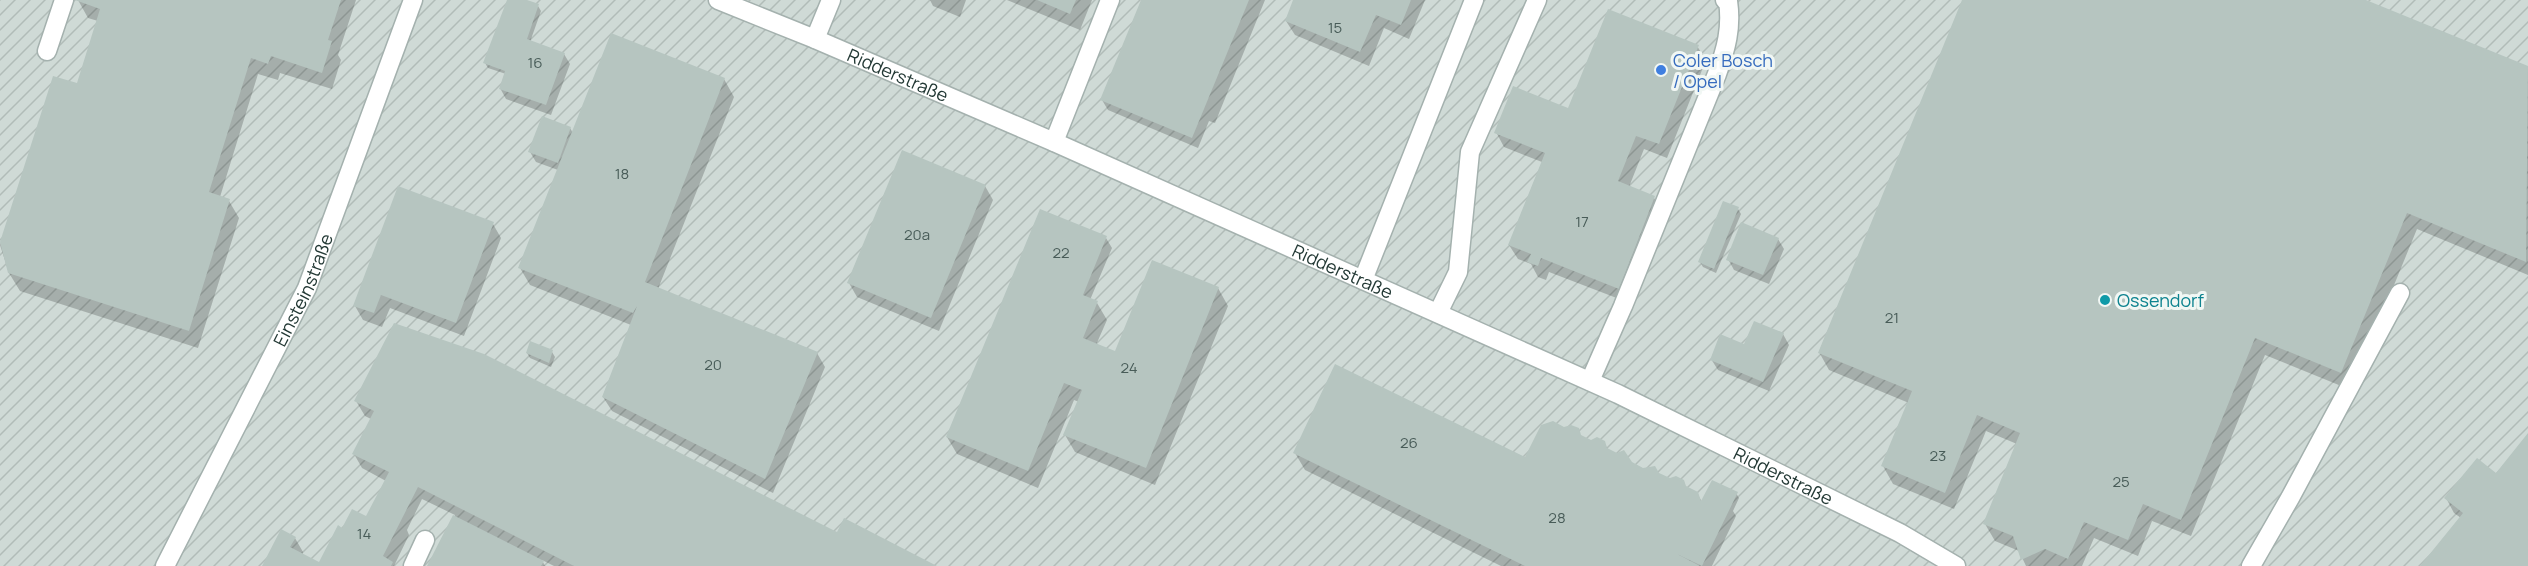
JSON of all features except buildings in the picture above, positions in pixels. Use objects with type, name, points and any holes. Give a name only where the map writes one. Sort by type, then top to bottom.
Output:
[{"type":"street","points":[[47,51],[64,0]]},
{"type":"street","name":"Einsteinstraße","points":[[165,566],[307,288],[413,0]]},
{"type":"street","name":"Ridderstraße","points":[[717,0],[815,39],[1054,142],[1590,381],[1890,528],[1956,566]]},
{"type":"street","points":[[815,39],[831,0]]},
{"type":"street","points":[[1054,142],[1110,0]]},
{"type":"street","points":[[1363,280],[1474,0]]},
{"type":"street","points":[[1438,314],[1458,272],[1470,152],[1537,0]]},
{"type":"street","points":[[1590,381],[1623,306],[1730,38],[1730,14],[1728,2],[1725,0]]},
{"type":"street","points":[[2251,566],[2400,293]]},
{"type":"street","points":[[413,566],[425,540]]},
{"type":"shaded area","points":[[0,0],[2528,0],[2528,566],[0,566]]},
{"type":"place","name":"Coler Bosch / Opel","points":[[1661,70]]},
{"type":"place","name":"Ossendorf","points":[[2105,300]]}]
